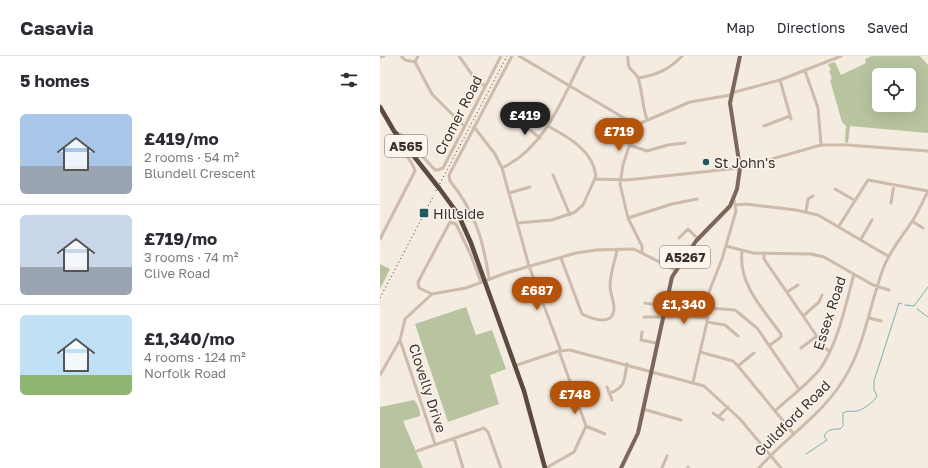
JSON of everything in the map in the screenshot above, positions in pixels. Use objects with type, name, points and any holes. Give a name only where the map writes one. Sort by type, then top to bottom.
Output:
[{"type":"highway","name":"A565","points":[[380,107],[394,131],[458,214],[485,280],[532,418],[545,468]]},
{"type":"main road","name":"A5267","points":[[621,468],[638,433],[670,283],[676,270],[698,239],[734,202],[740,179],[740,168],[731,121],[731,94],[740,56]]},
{"type":"street","points":[[380,57],[384,56]]},
{"type":"street","points":[[401,56],[405,60],[415,62]]},
{"type":"street","points":[[415,62],[418,56]]},
{"type":"street","points":[[459,56],[475,79],[485,86]]},
{"type":"street","name":"Cromer Road","points":[[394,131],[404,136],[435,170],[443,168],[501,56]]},
{"type":"street","points":[[485,280],[481,235],[471,212],[450,181],[449,175],[512,56]]},
{"type":"street","points":[[519,56],[636,125]]},
{"type":"street","points":[[502,168],[526,153],[540,138],[548,126],[584,56]]},
{"type":"street","points":[[628,56],[628,68],[638,78],[643,108],[647,119]]},
{"type":"street","points":[[638,78],[653,76],[663,72],[682,56]]},
{"type":"street","points":[[642,252],[642,246],[628,218],[620,187],[620,180],[629,145],[636,125],[647,119],[690,102],[731,94],[780,80],[841,56]]},
{"type":"street","points":[[415,62],[432,94],[464,126]]},
{"type":"street","points":[[805,71],[818,108],[821,145]]},
{"type":"street","points":[[766,127],[791,118],[780,80]]},
{"type":"street","points":[[520,122],[540,138]]},
{"type":"street","points":[[518,223],[552,220],[570,215],[583,205],[595,180],[595,172],[586,153],[578,145],[548,126]]},
{"type":"street","points":[[474,127],[495,154],[502,168],[529,266],[586,426],[574,452],[545,468]]},
{"type":"street","points":[[380,239],[415,171],[413,164],[394,137],[394,131]]},
{"type":"street","points":[[629,145],[647,151],[668,145],[685,143]]},
{"type":"street","points":[[595,180],[620,180],[692,175],[740,168],[821,145],[847,145],[928,151]]},
{"type":"street","points":[[554,175],[570,215]]},
{"type":"street","points":[[839,226],[868,180],[928,191]]},
{"type":"street","points":[[891,203],[894,185]]},
{"type":"street","points":[[509,193],[530,187]]},
{"type":"street","points":[[835,189],[854,200]]},
{"type":"street","name":"Guildford Road","points":[[759,468],[770,455],[825,404],[844,379],[859,350],[869,318],[876,286],[888,256],[912,221],[928,191]]},
{"type":"street","points":[[806,212],[808,199],[814,196]]},
{"type":"street","points":[[628,218],[672,204],[697,199]]},
{"type":"street","points":[[923,201],[928,203]]},
{"type":"street","points":[[692,382],[708,320],[709,292],[726,246],[736,211],[734,202],[806,212],[822,217],[888,256]]},
{"type":"street","points":[[861,240],[872,220]]},
{"type":"street","points":[[912,221],[924,228]]},
{"type":"street","points":[[432,294],[419,288],[418,282],[450,222],[456,224],[470,254],[485,280]]},
{"type":"street","points":[[679,238],[692,225]]},
{"type":"street","points":[[688,230],[698,239]]},
{"type":"street","points":[[726,246],[742,252],[764,254],[811,254],[824,257],[876,286],[889,290]]},
{"type":"street","points":[[380,375],[400,340],[405,319],[432,294],[466,288],[485,280],[529,266],[596,250],[634,249],[676,270]]},
{"type":"street","points":[[561,258],[582,314],[599,321],[612,316],[614,309],[610,280],[617,250]]},
{"type":"street","points":[[742,252],[741,268],[747,285],[781,334],[781,337],[770,345]]},
{"type":"street","points":[[764,254],[764,258],[803,316],[829,351]]},
{"type":"street","name":"Essex Road","points":[[775,411],[820,368],[837,331],[854,274]]},
{"type":"street","points":[[787,292],[798,285]]},
{"type":"street","points":[[803,316],[819,302],[822,296]]},
{"type":"street","points":[[645,303],[665,306]]},
{"type":"street","points":[[708,308],[735,310],[757,328],[799,389]]},
{"type":"street","points":[[644,317],[694,317],[725,325],[738,336]]},
{"type":"street","points":[[869,318],[881,321]]},
{"type":"street","points":[[642,332],[641,340],[656,343]]},
{"type":"street","points":[[801,348],[817,336]]},
{"type":"street","name":"Clovelly Drive","points":[[400,340],[435,444]]},
{"type":"street","points":[[514,366],[560,351],[570,350],[692,382],[709,389],[728,407],[781,468]]},
{"type":"street","points":[[700,352],[733,361],[793,433]]},
{"type":"street","points":[[738,366],[754,353]]},
{"type":"street","points":[[610,393],[618,390],[622,386],[627,364]]},
{"type":"street","points":[[607,387],[612,400]]},
{"type":"street","points":[[718,417],[728,407]]},
{"type":"street","points":[[643,408],[680,420]]},
{"type":"street","points":[[713,414],[723,420]]},
{"type":"street","points":[[586,426],[605,434]]},
{"type":"street","points":[[417,451],[482,428],[486,429],[501,468]]},
{"type":"street","points":[[454,438],[463,468]]},
{"type":"street","points":[[662,468],[667,456]]},
{"type":"green space","points":[[872,56],[920,56],[928,65],[928,133],[850,126],[848,143],[845,142],[846,126],[842,122],[830,80],[832,79],[829,71],[831,70],[828,64],[835,62],[841,75],[866,63],[865,59]]},
{"type":"green space","points":[[380,264],[390,269],[380,289]]},
{"type":"green space","points":[[466,307],[476,335],[492,330],[506,369],[490,375],[499,404],[448,422],[415,324]]},
{"type":"green space","points":[[414,400],[420,412],[420,416],[403,421],[423,468],[380,468],[380,407]]},
{"type":"waterway","points":[[905,305],[914,306],[928,287]]},
{"type":"waterway","points":[[806,454],[827,440],[824,436],[827,432],[833,429],[840,429],[843,426],[843,413],[859,411],[876,398],[877,396],[874,390],[874,381],[899,303],[902,304]]},
{"type":"waterway","points":[[917,309],[928,317]]},
{"type":"railway","points":[[436,191],[507,56]]},
{"type":"railway","points":[[380,298],[434,195]]},
{"type":"place","name":"St John's","points":[[706,162]]},
{"type":"place","name":"Hillside","points":[[424,213]]}]
